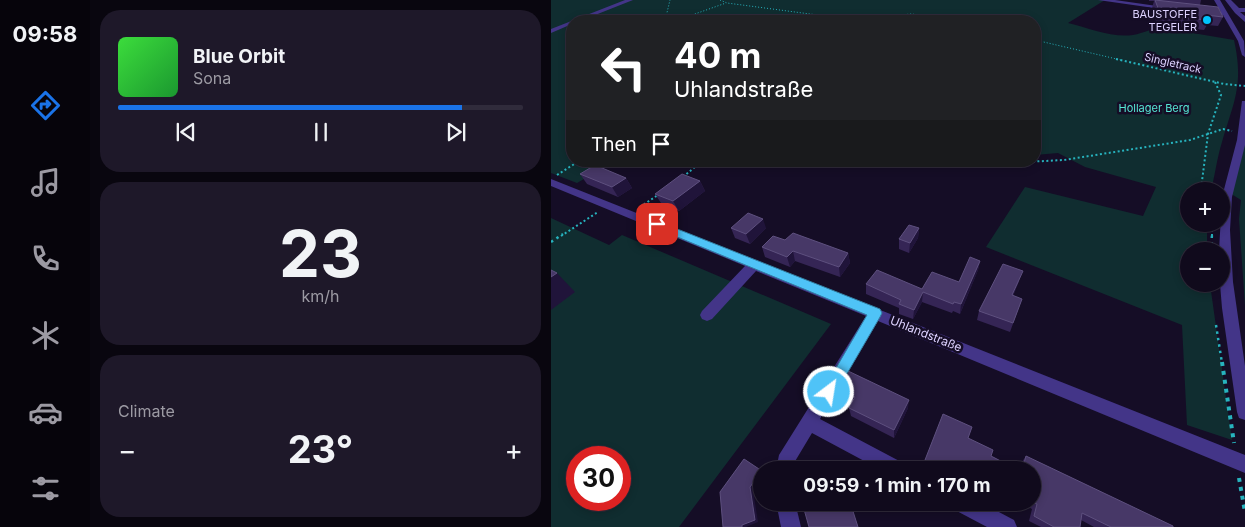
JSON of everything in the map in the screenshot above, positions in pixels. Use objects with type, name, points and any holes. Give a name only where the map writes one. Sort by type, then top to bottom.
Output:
[{"type":"street","points":[[592,15],[630,0]]},
{"type":"street","points":[[1101,0],[1175,9]]},
{"type":"street","points":[[1217,0],[1242,39],[1245,55]]},
{"type":"street","points":[[1228,0],[1245,20]]},
{"type":"street","points":[[1237,10],[1245,10]]},
{"type":"street","points":[[1200,11],[1226,14]]},
{"type":"street","points":[[551,30],[566,25]]},
{"type":"street","points":[[1245,103],[1242,133],[1226,204],[1225,260],[1236,362],[1245,412]]},
{"type":"street","name":"Uhlandstraße","points":[[551,180],[1245,464]]},
{"type":"street","points":[[707,315],[755,264]]},
{"type":"street","points":[[786,461],[875,313]]},
{"type":"street","points":[[810,423],[882,461]]},
{"type":"street","points":[[787,511],[791,527]]},
{"type":"street","points":[[977,511],[1007,527]]},
{"type":"path","points":[[666,15],[670,0]]},
{"type":"path","points":[[720,0],[727,3],[818,15]]},
{"type":"path","points":[[692,15],[727,3]]},
{"type":"path","points":[[899,15],[918,15]]},
{"type":"path","name":"Singletrack","points":[[1041,42],[1215,82],[1221,95],[1209,134],[1202,182]]},
{"type":"path","points":[[1215,82],[1245,86]]},
{"type":"path","points":[[1041,161],[1065,160],[1141,149],[1191,140],[1223,129],[1242,133]]},
{"type":"path","points":[[551,180],[570,167]]},
{"type":"path","points":[[681,178],[694,167]]},
{"type":"path","points":[[631,214],[659,194]]},
{"type":"path","points":[[551,242],[609,205]]},
{"type":"green space","name":"Hollager Berg","points":[[551,0],[1105,0],[1068,23],[1125,36],[1163,28],[1234,40],[1238,81],[1234,104],[1220,148],[1213,182],[1180,182],[1180,232],[1207,232],[1207,242],[1180,242],[1180,292],[1211,292],[1232,440],[1187,425],[1182,325],[986,247],[1025,187],[1143,216],[1156,187],[1085,167],[1058,153],[1041,154],[1041,15],[566,15],[566,167],[605,167],[577,183],[551,173]]},
{"type":"green space","points":[[1245,103],[1245,306],[1239,219],[1241,200],[1230,193],[1230,182]]},
{"type":"green space","points":[[551,218],[609,245],[622,235],[831,324],[679,527],[551,527]]},
{"type":"building","points":[[1155,0],[1218,7],[1223,17],[1206,15],[1209,20],[1161,16]]},
{"type":"building","points":[[592,167],[600,167],[626,178],[612,187],[580,174]]},
{"type":"building","points":[[682,174],[700,181],[673,201],[655,194]]},
{"type":"building","points":[[748,213],[763,219],[746,234],[731,228]]},
{"type":"building","points":[[909,225],[919,228],[910,243],[899,239]]},
{"type":"building","points":[[793,233],[848,253],[839,267],[793,251],[787,257],[762,247],[773,236],[785,240]]},
{"type":"building","points":[[970,257],[980,261],[961,304],[954,302],[953,304],[923,292],[914,310],[899,304],[901,300],[866,284],[877,270],[922,289],[932,272],[959,282]]},
{"type":"building","points":[[1003,264],[1023,271],[1012,295],[1022,299],[1013,323],[979,311]]},
{"type":"building","points":[[551,270],[557,273],[551,277]]},
{"type":"building","points":[[846,370],[909,400],[894,430],[849,408],[855,397],[835,388]]},
{"type":"building","points":[[943,414],[972,427],[968,438],[993,450],[991,456],[1001,461],[927,461],[925,460]]},
{"type":"building","points":[[1026,456],[1036,461],[1025,461]]},
{"type":"building","points":[[744,459],[753,465],[753,483],[750,487],[755,520],[742,525],[742,527],[723,527],[720,492]]},
{"type":"building","points":[[1041,463],[1173,527],[1111,527],[1082,513],[1080,527],[1054,527],[1034,516],[1035,511],[1041,511]]},
{"type":"building","points":[[805,511],[853,511],[858,527],[809,527]]},
{"type":"place","name":"BAUSTOFFE TEGELER","points":[[1207,20]]},
{"type":"route","points":[[657,224],[875,313],[829,392]]}]
